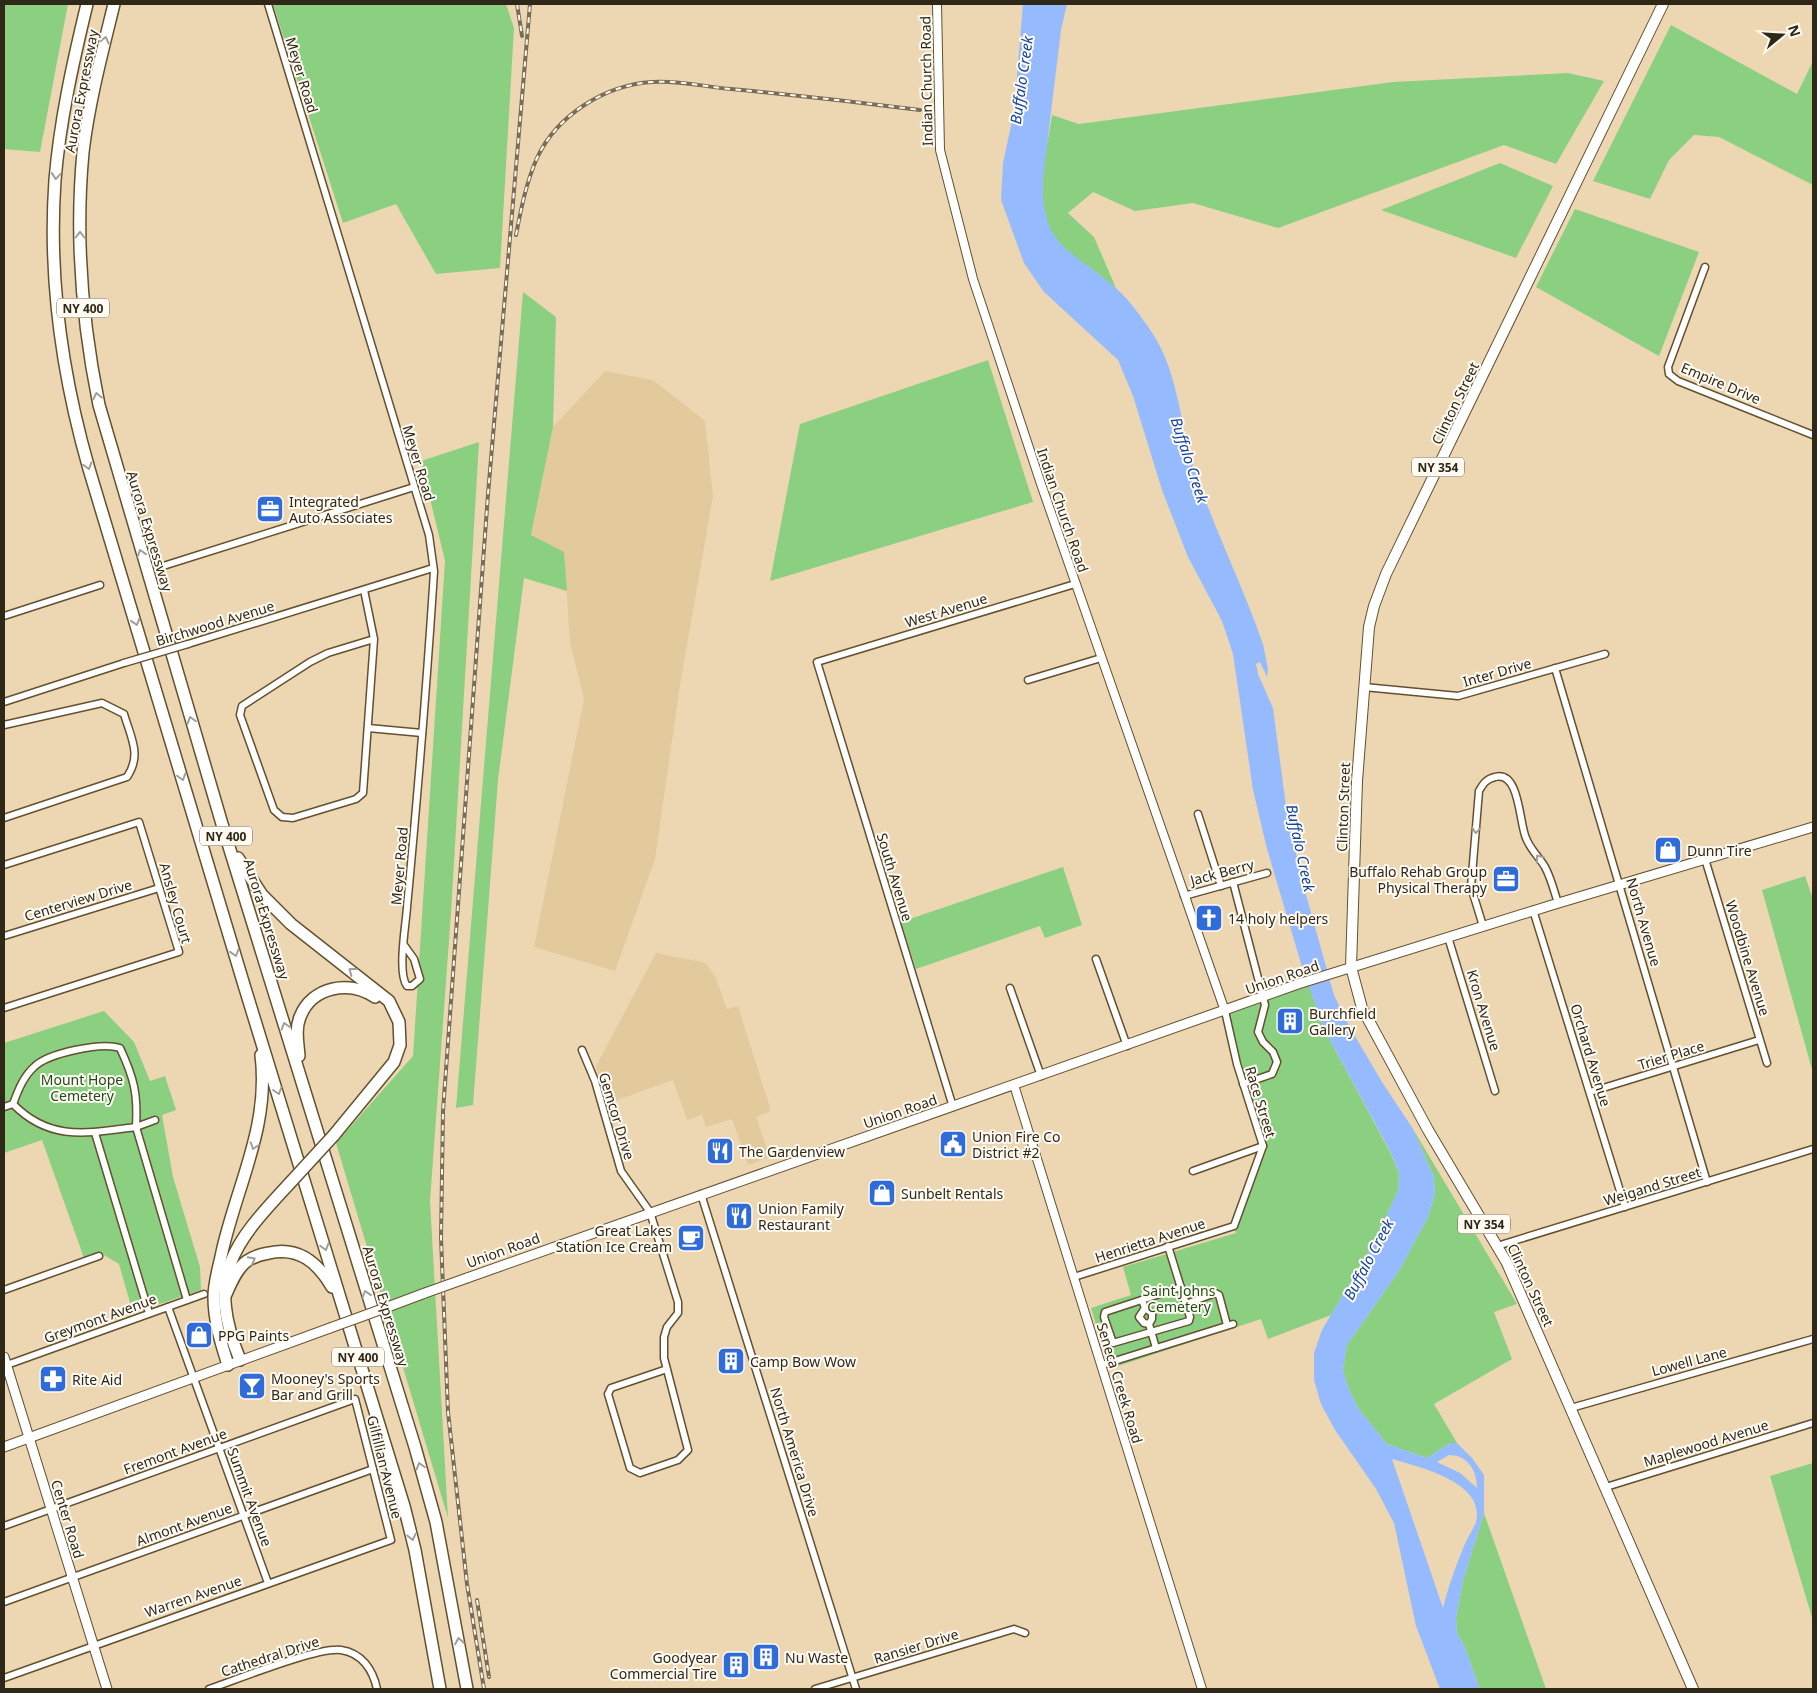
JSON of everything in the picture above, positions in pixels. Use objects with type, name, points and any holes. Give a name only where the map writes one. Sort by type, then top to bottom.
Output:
[{"type":"highway","name":"Aurora Expressway","points":[[87,6],[64,112],[55,180],[53,220],[55,290],[68,388],[89,469],[404,1506],[415,1550],[440,1689]]},
{"type":"highway","name":"Aurora Expressway","points":[[113,7],[90,109],[81,188],[81,279],[90,363],[113,458],[222,824],[300,1072],[327,1169],[436,1522],[467,1689]]},
{"type":"highway","points":[[218,1269],[231,1243],[248,1220],[333,1132],[394,1062],[400,1044],[399,1022],[389,1001],[291,924],[262,895],[243,868],[222,824]]},
{"type":"highway","points":[[300,1072],[297,1028],[306,1007],[318,994],[333,988],[348,987],[363,990],[380,1001],[390,1013],[395,1025],[396,1036],[390,1059],[382,1072],[333,1132]]},
{"type":"highway","points":[[228,1364],[216,1321],[214,1296],[229,1221],[256,1141],[262,1112],[264,1086],[258,1028]]},
{"type":"highway","points":[[240,1360],[227,1320],[224,1298],[225,1278],[232,1258],[247,1232],[288,1180]]},
{"type":"highway","points":[[224,1298],[240,1268],[248,1260],[277,1251],[306,1256],[316,1264],[340,1300]]},
{"type":"main road","name":"Clinton Street","points":[[1663,4],[1380,589],[1369,627],[1364,687],[1357,780],[1351,968],[1362,1008],[1428,1130],[1507,1263],[1694,1689]]},
{"type":"main road","name":"Union Road","points":[[4,1447],[650,1212],[1127,1046],[1298,984],[1533,910],[1813,827]]},
{"type":"main road","name":"Center Road","points":[[5,1363],[107,1689]]},
{"type":"street","name":"Meyer Road","points":[[268,4],[414,487],[428,535],[433,568],[422,733],[404,945],[402,978],[407,986],[412,986],[420,979],[419,970],[404,945]]},
{"type":"street","name":"Indian Church Road","points":[[937,4],[940,150],[989,330],[1075,584],[1225,1011]]},
{"type":"street","name":"Empire Drive","points":[[1706,267],[1668,367],[1669,374],[1678,381],[1813,435]]},
{"type":"street","points":[[160,567],[414,487]]},
{"type":"street","name":"Birchwood Avenue","points":[[4,702],[433,568]]},
{"type":"street","name":"West Avenue","points":[[824,660],[1075,584]]},
{"type":"street","points":[[4,616],[100,585]]},
{"type":"street","points":[[364,590],[374,639],[363,793],[356,799],[293,818],[282,817],[274,810],[240,715],[242,706],[310,662],[328,653],[374,639]]},
{"type":"street","name":"Inter Drive","points":[[1364,687],[1458,696],[1605,654]]},
{"type":"street","points":[[1028,680],[1101,658]]},
{"type":"street","name":"South Avenue","points":[[824,660],[817,662],[953,1107]]},
{"type":"street","name":"North Avenue","points":[[1555,668],[1707,1182]]},
{"type":"street","points":[[4,725],[102,703],[124,714],[137,756],[134,767],[127,777],[4,818]]},
{"type":"street","points":[[368,728],[422,733]]},
{"type":"street","points":[[1482,926],[1471,887],[1479,791],[1484,782],[1490,778],[1500,776],[1508,778],[1514,786],[1525,837],[1545,866],[1558,903]]},
{"type":"street","points":[[1198,814],[1221,886]]},
{"type":"street","name":"Ansley Court","points":[[4,864],[138,822],[179,952],[4,1008]]},
{"type":"street","name":"Woodbine Avenue","points":[[1706,860],[1766,1063]]},
{"type":"street","name":"Jack Berry","points":[[1184,896],[1268,873]]},
{"type":"street","points":[[1233,882],[1265,1008],[1260,1022],[1259,1033],[1263,1042],[1273,1052],[1277,1062],[1272,1074],[1243,1084]]},
{"type":"street","name":"Centerview Drive","points":[[4,936],[159,888]]},
{"type":"street","name":"Orchard Avenue","points":[[1533,910],[1625,1206]]},
{"type":"street","name":"Kron Avenue","points":[[1448,937],[1495,1091]]},
{"type":"street","points":[[1096,959],[1127,1046]]},
{"type":"street","points":[[1010,988],[1041,1076]]},
{"type":"street","name":"Race Street","points":[[1225,1011],[1243,1084],[1263,1146],[1234,1226]]},
{"type":"street","name":"Trier Place","points":[[1590,1092],[1759,1040]]},
{"type":"street","points":[[4,1107],[13,1104],[22,1082],[35,1066],[46,1059],[82,1049],[111,1045],[120,1048],[129,1067],[138,1098],[136,1127],[187,1300]]},
{"type":"street","name":"Gemcor Drive","points":[[582,1050],[595,1081],[621,1170],[650,1212],[678,1302],[678,1313],[667,1327],[664,1337],[667,1369],[688,1450],[678,1460],[640,1473],[630,1468],[608,1394],[611,1388],[667,1369]]},
{"type":"street","name":"Seneca Creek Road","points":[[1014,1085],[1202,1689]]},
{"type":"street","points":[[13,1104],[23,1115],[44,1128],[95,1133],[136,1127],[154,1120]]},
{"type":"street","points":[[95,1133],[150,1313]]},
{"type":"street","points":[[1193,1171],[1263,1146]]},
{"type":"street","name":"Weigand Street","points":[[1497,1246],[1813,1149]]},
{"type":"street","name":"North America Drive","points":[[701,1194],[856,1689]]},
{"type":"street","name":"Henrietta Avenue","points":[[1074,1277],[1234,1226]]},
{"type":"street","points":[[1168,1246],[1186,1304],[1189,1321],[1116,1344],[1111,1340],[1104,1317],[1105,1312],[1181,1288]]},
{"type":"street","points":[[4,1290],[98,1256]]},
{"type":"street","points":[[1102,1365],[1230,1324],[1219,1296],[1214,1293],[1186,1304]]},
{"type":"street","name":"Greymont Avenue","points":[[5,1363],[204,1294]]},
{"type":"street","points":[[1142,1300],[1144,1308],[1139,1317],[1144,1323],[1149,1324]]},
{"type":"street","name":"Summit Avenue","points":[[168,1307],[268,1583]]},
{"type":"street","points":[[1144,1308],[1152,1313],[1152,1319],[1149,1324],[1156,1348]]},
{"type":"street","name":"Lowell Lane","points":[[1571,1408],[1813,1339]]},
{"type":"street","name":"Fremont Avenue","points":[[4,1526],[355,1399]]},
{"type":"street","name":"Gilfillian Avenue","points":[[355,1399],[391,1540]]},
{"type":"street","name":"Maplewood Avenue","points":[[1606,1487],[1813,1423]]},
{"type":"street","name":"Almont Avenue","points":[[4,1602],[373,1469]]},
{"type":"street","name":"Warren Avenue","points":[[4,1678],[93,1644],[391,1540]]},
{"type":"street","name":"Ransier Drive","points":[[815,1689],[1014,1629],[1025,1633]]},
{"type":"street","name":"Cathedral Drive","points":[[209,1689],[268,1669],[336,1650],[351,1653],[364,1661],[373,1674],[377,1689]]},
{"type":"shaded area","points":[[605,371],[653,380],[705,421],[713,496],[680,685],[655,859],[615,971],[534,947],[584,699],[570,643],[564,552],[531,536],[553,427]]},
{"type":"shaded area","points":[[656,953],[706,963],[716,978],[727,1009],[738,1006],[771,1111],[756,1117],[770,1157],[748,1165],[732,1119],[706,1127],[702,1115],[687,1120],[673,1080],[606,1104],[596,1066]]},
{"type":"green space","points":[[4,4],[68,4],[40,152],[4,149]]},
{"type":"green space","points":[[273,4],[506,4],[514,28],[500,268],[436,274],[396,204],[343,223]]},
{"type":"green space","points":[[1671,25],[1797,94],[1813,61],[1813,185],[1719,137],[1694,135],[1669,160],[1650,199],[1593,181]]},
{"type":"green space","points":[[1568,73],[1604,81],[1556,164],[1504,145],[1278,228],[1193,203],[1135,211],[1093,192],[1068,213],[1094,237],[1116,288],[1081,263],[1061,245],[1051,231],[1045,216],[1042,183],[1052,115],[1079,124],[1393,82]]},
{"type":"green space","points":[[1500,163],[1553,186],[1516,258],[1381,210]]},
{"type":"green space","points":[[1575,209],[1699,252],[1659,356],[1536,287]]},
{"type":"green space","points":[[523,292],[556,317],[553,427],[531,535],[564,552],[567,591],[524,578],[498,780],[473,1105],[456,1108]]},
{"type":"green space","points":[[988,360],[1033,502],[770,581],[800,424]]},
{"type":"green space","points":[[479,442],[451,913],[430,1201],[448,1518],[336,1143],[413,1056],[445,561],[421,461]]},
{"type":"green space","points":[[1063,867],[1082,925],[1045,938],[1040,926],[916,969],[901,922]]},
{"type":"green space","points":[[1805,876],[1813,899],[1813,1073],[1762,890]]},
{"type":"green space","name":"Saint Johns Cemetery","points":[[1308,983],[1324,1029],[1391,1154],[1399,1173],[1398,1191],[1372,1246],[1331,1315],[1268,1339],[1261,1319],[1109,1369],[1091,1308],[1131,1295],[1123,1267],[1236,1233],[1234,1226],[1263,1146],[1225,1011]]},
{"type":"green space","name":"Mount Hope Cemetery","points":[[104,1011],[134,1042],[150,1081],[165,1076],[176,1110],[162,1115],[173,1177],[200,1267],[201,1290],[133,1313],[119,1264],[99,1252],[84,1258],[42,1140],[4,1153],[4,1043]]},
{"type":"green space","points":[[1413,1129],[1517,1304],[1494,1312],[1512,1359],[1434,1404],[1457,1443],[1450,1443],[1427,1458],[1387,1444],[1358,1408],[1348,1387],[1343,1370],[1347,1345],[1399,1271],[1428,1217],[1435,1194],[1434,1177]]},
{"type":"green space","points":[[1813,1463],[1813,1621],[1770,1476]]},
{"type":"green space","points":[[1484,1513],[1546,1689],[1480,1689],[1464,1645],[1457,1633],[1456,1618],[1463,1581]]},
{"type":"water","name":"Buffalo Creek","points":[[1023,4],[1067,4],[1061,30],[1043,178],[1047,220],[1062,246],[1102,276],[1132,305],[1153,334],[1169,367],[1196,475],[1263,644],[1268,669],[1267,677],[1260,662],[1256,664],[1258,674],[1273,708],[1287,814],[1303,884],[1334,995],[1349,1026],[1382,1082],[1413,1129],[1434,1177],[1435,1194],[1428,1217],[1399,1271],[1347,1345],[1343,1370],[1348,1387],[1358,1408],[1387,1444],[1427,1458],[1450,1443],[1457,1443],[1472,1458],[1484,1475],[1484,1513],[1463,1581],[1456,1618],[1457,1633],[1464,1645],[1480,1689],[1440,1689],[1416,1626],[1394,1523],[1376,1489],[1335,1430],[1321,1404],[1314,1380],[1314,1353],[1322,1330],[1372,1246],[1398,1191],[1399,1173],[1391,1153],[1324,1029],[1302,967],[1267,849],[1253,790],[1233,654],[1222,621],[1188,557],[1162,490],[1133,396],[1118,360],[1044,292],[1024,263],[1001,200],[1003,163],[1014,112]],"holes":[[[1449,1455],[1461,1458],[1470,1465],[1477,1482],[1477,1488],[1460,1473],[1437,1462]],[[1392,1459],[1448,1478],[1471,1496],[1476,1508],[1476,1522],[1458,1561],[1443,1608]]]},
{"type":"railway","points":[[517,4],[522,36]]},
{"type":"railway","points":[[484,1689],[467,1584],[448,1412],[441,1238],[443,1111],[488,494],[530,4]]},
{"type":"railway","points":[[516,235],[530,177],[537,158],[546,143],[557,128],[584,105],[617,89],[634,84],[672,82],[920,110]]},
{"type":"railway","points":[[477,1600],[489,1677]]},
{"type":"place","name":"Integrated Auto Associates","points":[[270,509]]},
{"type":"place","name":"Dunn Tire","points":[[1668,850]]},
{"type":"place","name":"Buffalo Rehab Group Physical Therapy","points":[[1506,879]]},
{"type":"place","name":"14 holy helpers","points":[[1209,918]]},
{"type":"place","name":"Burchfield Gallery","points":[[1290,1021]]},
{"type":"place","name":"Union Fire Co District #2","points":[[953,1144]]},
{"type":"place","name":"The Gardenview","points":[[720,1151]]},
{"type":"place","name":"Sunbelt Rentals","points":[[882,1193]]},
{"type":"place","name":"Union Family Restaurant","points":[[739,1216]]},
{"type":"place","name":"Great Lakes Station Ice Cream","points":[[691,1238]]},
{"type":"place","name":"PPG Paints","points":[[199,1335]]},
{"type":"place","name":"Camp Bow Wow","points":[[731,1361]]},
{"type":"place","name":"Rite Aid","points":[[53,1379]]},
{"type":"place","name":"Mooney's Sports Bar and Grill","points":[[252,1386]]},
{"type":"place","name":"Nu Waste","points":[[766,1657]]},
{"type":"place","name":"Goodyear Commercial Tire","points":[[736,1665]]}]
